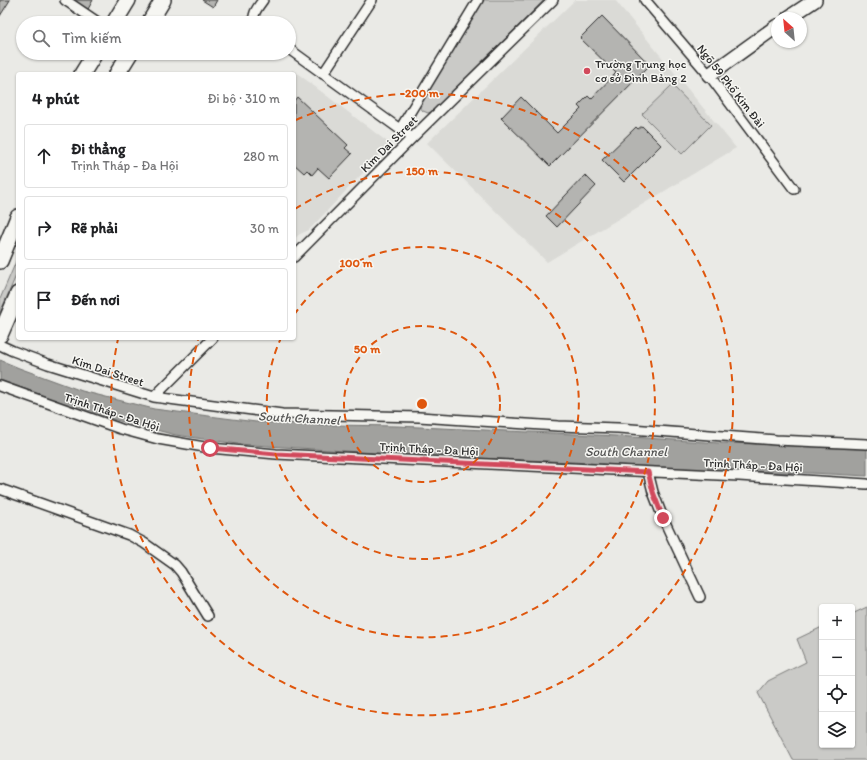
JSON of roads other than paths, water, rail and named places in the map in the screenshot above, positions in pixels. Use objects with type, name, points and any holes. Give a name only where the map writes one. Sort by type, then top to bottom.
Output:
[{"type":"main road","points":[[118,16],[128,0]]},
{"type":"main road","points":[[153,16],[163,0]]},
{"type":"main road","points":[[797,12],[815,0]]},
{"type":"main road","points":[[709,75],[771,30]]},
{"type":"main road","points":[[83,72],[91,60]]},
{"type":"main road","points":[[119,72],[126,60]]},
{"type":"main road","points":[[0,261],[16,222]]},
{"type":"main road","points":[[0,334],[16,298]]},
{"type":"street","points":[[65,0],[89,16]]},
{"type":"street","points":[[254,16],[263,0]]},
{"type":"street","points":[[323,74],[372,0]]},
{"type":"street","points":[[400,129],[478,0]]},
{"type":"street","name":"Kim Dai Street","points":[[296,255],[412,138],[553,0]]},
{"type":"street","name":"Ngõ 59 Phố Kim Đài","points":[[648,1],[709,75],[794,189]]},
{"type":"street","points":[[296,55],[412,138]]},
{"type":"street","name":"Kim Dai Street","points":[[0,345],[48,364],[154,397],[211,340]]},
{"type":"street","name":"Trịnh Tháp - Đa Hội","points":[[0,386],[121,429],[158,439],[210,448],[276,454],[739,476],[867,484]]},
{"type":"street","points":[[154,397],[282,414],[419,417],[558,426],[618,428],[776,440],[867,444]]},
{"type":"street","points":[[648,472],[653,492],[663,518],[700,597]]},
{"type":"street","points":[[0,489],[129,535],[144,543],[178,568],[208,616]]},
{"type":"water","name":"South Channel","points":[[0,360],[82,391],[154,409],[256,422],[397,426],[617,436],[718,443],[804,445],[867,449],[867,476],[689,470],[573,462],[406,455],[238,444],[176,435],[92,414],[0,380]]},
{"type":"place","name":"Trường Trung học cơ sở Đình Bảng 2","points":[[587,71]]}]
